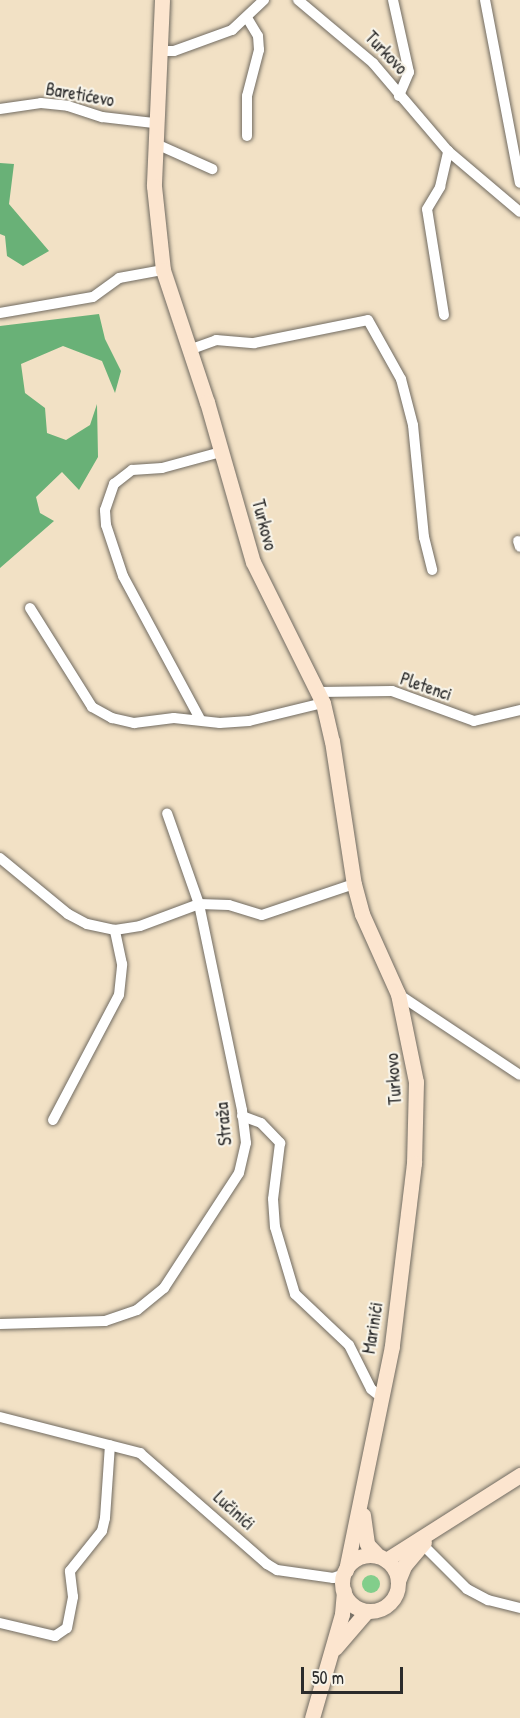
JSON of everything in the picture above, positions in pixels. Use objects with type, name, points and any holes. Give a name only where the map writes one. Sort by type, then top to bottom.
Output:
[{"type":"main road","name":"Turkovo","points":[[162,0],[154,143],[157,233],[163,270],[221,452],[253,562],[321,697],[332,741],[354,884],[362,914],[398,994],[416,1082],[414,1163]]},
{"type":"main road","name":"Marinići","points":[[312,1718],[342,1614],[345,1572],[392,1346],[414,1163]]},
{"type":"main road","name":"Marinići","points":[[345,1572],[359,1557],[382,1558],[433,1532],[520,1475]]},
{"type":"main road","name":"Marinići","points":[[362,1497],[367,1544],[382,1558],[398,1581]]},
{"type":"main road","name":"Marinići","points":[[328,1658],[350,1626],[367,1611],[390,1603],[404,1566],[433,1532]]},
{"type":"main road","points":[[344,1590],[352,1604],[367,1611]]},
{"type":"street","points":[[160,51],[174,51],[232,30],[264,0]]},
{"type":"street","name":"Turkovo","points":[[298,0],[373,63],[448,151],[519,205]]},
{"type":"street","points":[[393,0],[409,72],[399,96]]},
{"type":"street","points":[[485,0],[520,183]]},
{"type":"street","points":[[247,18],[258,36],[259,50],[247,96],[247,136]]},
{"type":"street","name":"Baretićevo","points":[[0,109],[41,103],[68,106],[102,117],[154,123]]},
{"type":"street","points":[[154,143],[212,169]]},
{"type":"street","points":[[444,315],[427,209],[440,187],[448,151]]},
{"type":"street","points":[[0,313],[93,297],[119,279],[163,270]]},
{"type":"street","points":[[189,350],[216,340],[254,343],[368,320],[401,380],[412,424],[424,537],[432,570]]},
{"type":"street","points":[[200,719],[123,576],[105,525],[107,498],[114,484],[132,470],[162,468],[221,452]]},
{"type":"street","name":"Pletenci","points":[[30,608],[92,707],[112,718],[134,723],[200,719],[220,723],[249,721],[321,697],[392,691],[474,721],[520,710]]},
{"type":"street","name":"Straža","points":[[0,1324],[105,1321],[137,1310],[164,1288],[238,1173],[246,1143],[243,1116],[199,904],[167,813]]},
{"type":"street","points":[[0,858],[68,914],[87,924],[115,930],[140,926],[199,904],[229,905],[262,915],[354,884]]},
{"type":"street","points":[[53,1119],[119,995],[122,964],[115,930]]},
{"type":"street","points":[[398,994],[520,1075]]},
{"type":"street","points":[[243,1116],[261,1123],[280,1143],[273,1199],[278,1236],[295,1294],[336,1331],[358,1360],[371,1389],[381,1397]]},
{"type":"street","name":"Lučinići","points":[[0,1417],[141,1453],[277,1570],[333,1578],[345,1572]]},
{"type":"street","points":[[0,1623],[55,1635],[67,1628],[73,1597],[70,1571],[102,1531],[110,1445]]},
{"type":"street","points":[[422,1544],[467,1589],[488,1600],[520,1608]]},
{"type":"green space","points":[[0,163],[14,164],[9,204],[49,251],[23,266],[7,256],[5,236],[0,234]]},
{"type":"green space","points":[[99,314],[105,339],[121,371],[115,393],[102,361],[63,346],[21,364],[25,393],[45,408],[47,433],[66,440],[90,425],[97,404],[98,457],[79,490],[62,472],[36,497],[40,513],[54,521],[0,568],[0,326]]},
{"type":"green space","points":[[371,1575],[377,1578],[380,1584],[377,1590],[371,1593],[365,1590],[362,1584],[365,1578]]}]
